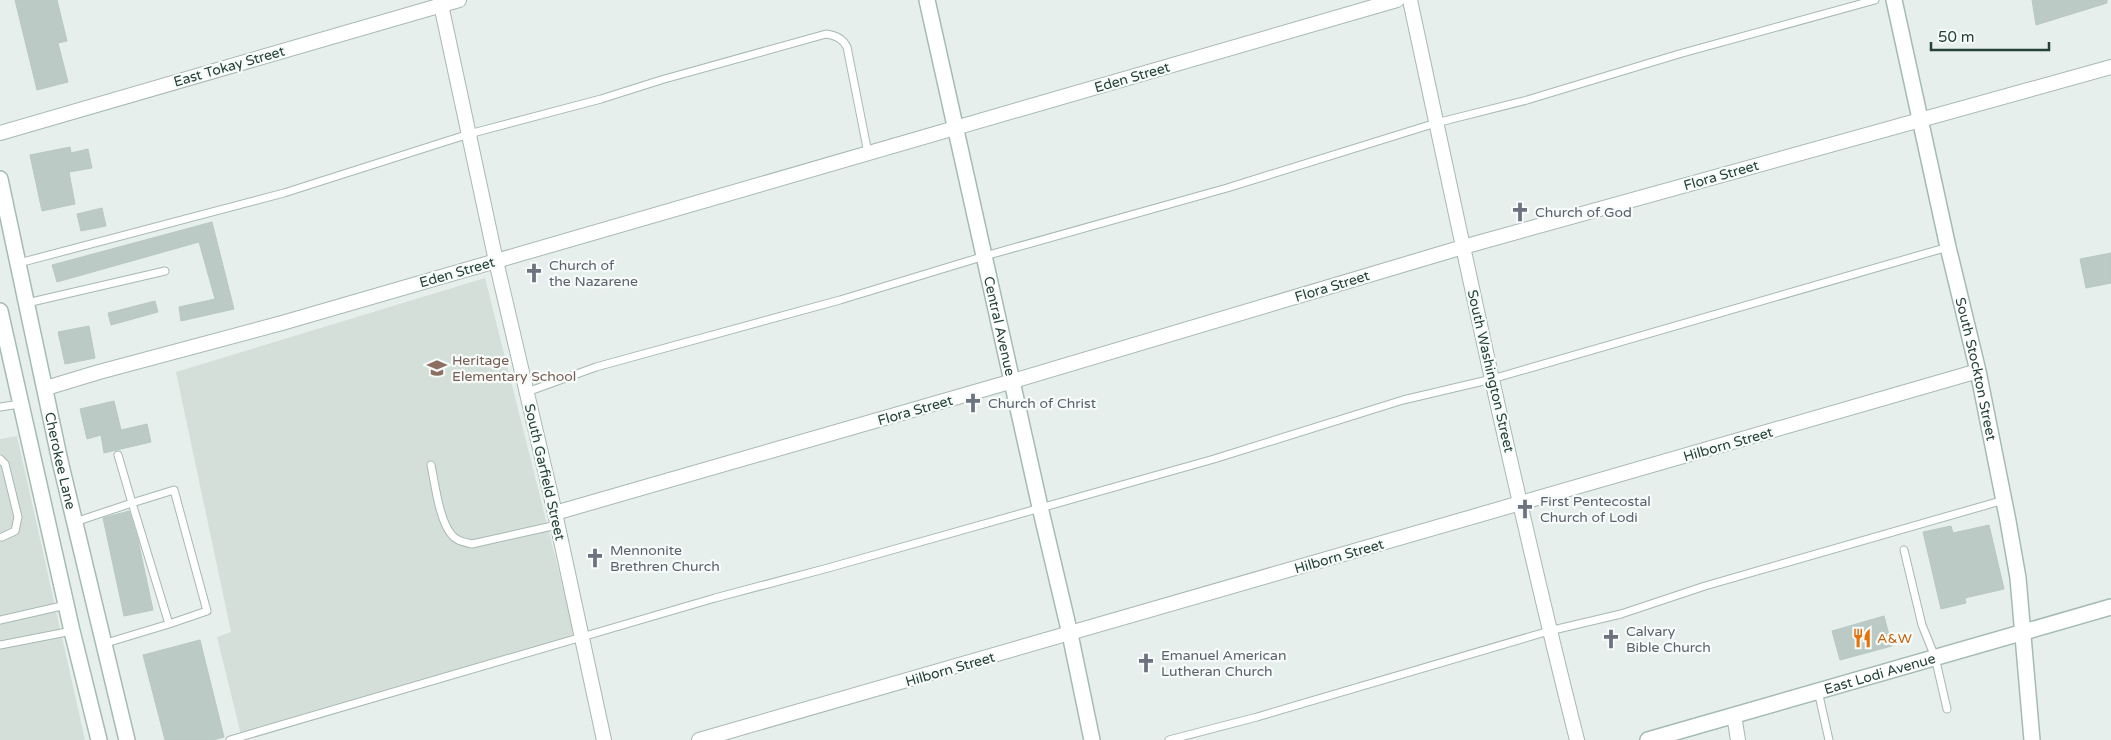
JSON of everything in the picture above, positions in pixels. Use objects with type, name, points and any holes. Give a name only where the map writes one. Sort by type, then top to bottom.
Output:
[{"type":"street","name":"East Tokay Street","points":[[0,133],[441,2],[459,0]]},
{"type":"street","name":"Central Avenue","points":[[927,0],[1070,634],[1092,740]]},
{"type":"street","name":"Eden Street","points":[[46,388],[496,261],[1396,0]]},
{"type":"street","name":"South Washington Street","points":[[1410,0],[1492,379],[1577,740]]},
{"type":"street","name":"South Stockton Street","points":[[1894,0],[1919,120],[1978,371],[2004,500],[2018,578],[2032,740]]},
{"type":"street","name":"South Garfield Street","points":[[441,2],[496,261],[556,519],[604,740]]},
{"type":"street","name":"Flora Street","points":[[556,519],[1463,247],[2111,67]]},
{"type":"street","name":"Cherokee Lane","points":[[0,179],[74,522],[127,740]]},
{"type":"street","name":"Cherokee Lane","points":[[0,311],[72,631],[99,740]]},
{"type":"street","name":"Hilborn Street","points":[[699,740],[1978,371]]},
{"type":"street","name":"East Lodi Avenue","points":[[1648,740],[2111,607]]},
{"type":"street","points":[[1734,715],[1738,740]]},
{"type":"lane","points":[[527,392],[596,367],[840,300],[985,256],[1227,188],[1436,123],[1527,100],[1679,54],[1875,0]]},
{"type":"lane","points":[[19,263],[284,193],[469,134],[601,99],[826,34],[834,35],[844,42],[847,47],[868,153]]},
{"type":"lane","points":[[230,740],[581,637],[1214,459],[1404,400],[1492,379],[1948,248]]},
{"type":"lane","points":[[27,304],[165,271]]},
{"type":"lane","points":[[0,407],[20,404]]},
{"type":"lane","points":[[118,455],[170,624]]},
{"type":"lane","points":[[0,459],[5,464],[18,517],[15,531],[2,537]]},
{"type":"lane","points":[[431,465],[444,521],[451,535],[460,541],[472,544],[556,519]]},
{"type":"lane","points":[[74,522],[174,490],[207,611],[103,644]]},
{"type":"lane","points":[[1169,740],[1257,717],[1550,631],[1621,614],[1705,586],[2004,500]]},
{"type":"lane","points":[[1904,550],[1922,625],[1935,657],[1947,709]]},
{"type":"lane","points":[[0,620],[67,605]]},
{"type":"lane","points":[[0,645],[72,631]]},
{"type":"lane","points":[[1818,691],[1830,740]]},
{"type":"shaded area","points":[[485,278],[575,635],[241,735],[217,637],[231,632],[176,372]]},
{"type":"shaded area","points":[[17,436],[85,740],[0,740],[0,439]]},
{"type":"building","points":[[15,0],[57,0],[67,41],[58,43],[68,82],[37,90]]},
{"type":"building","points":[[2032,0],[2107,0],[2107,3],[2036,25]]},
{"type":"building","points":[[70,147],[71,153],[88,149],[92,168],[69,172],[75,204],[42,211],[30,155]]},
{"type":"building","points":[[102,208],[106,226],[81,231],[77,214]]},
{"type":"building","points":[[212,222],[234,309],[181,321],[179,307],[215,299],[199,242],[57,282],[52,265]]},
{"type":"building","points":[[2111,253],[2111,283],[2086,288],[2080,259]]},
{"type":"building","points":[[155,301],[158,312],[111,325],[108,313]]},
{"type":"building","points":[[89,326],[95,358],[65,364],[58,332]]},
{"type":"building","points":[[114,401],[121,430],[147,424],[151,442],[104,453],[101,435],[87,439],[80,409]]},
{"type":"building","points":[[129,511],[138,540],[153,610],[124,616],[103,518]]},
{"type":"building","points":[[1989,525],[2004,589],[1965,598],[1966,603],[1941,609],[1923,532],[1951,526],[1953,533]]},
{"type":"building","name":"A&W","points":[[1884,616],[1892,646],[1840,660],[1832,631]]},
{"type":"building","points":[[200,640],[224,737],[213,740],[165,740],[143,655]]},
{"type":"place","name":"Church of God","points":[[1520,212]]},
{"type":"place","name":"Church of the Nazarene","points":[[534,273]]},
{"type":"place","name":"Heritage Elementary School","points":[[437,368]]},
{"type":"place","name":"Church of Christ","points":[[973,403]]},
{"type":"place","name":"First Pentecostal Church of Lodi","points":[[1525,509]]},
{"type":"place","name":"Mennonite Brethren Church","points":[[595,558]]},
{"type":"place","name":"A&W","points":[[1862,638]]},
{"type":"place","name":"Calvary Bible Church","points":[[1611,639]]},
{"type":"place","name":"Emanuel American Lutheran Church","points":[[1146,663]]}]
